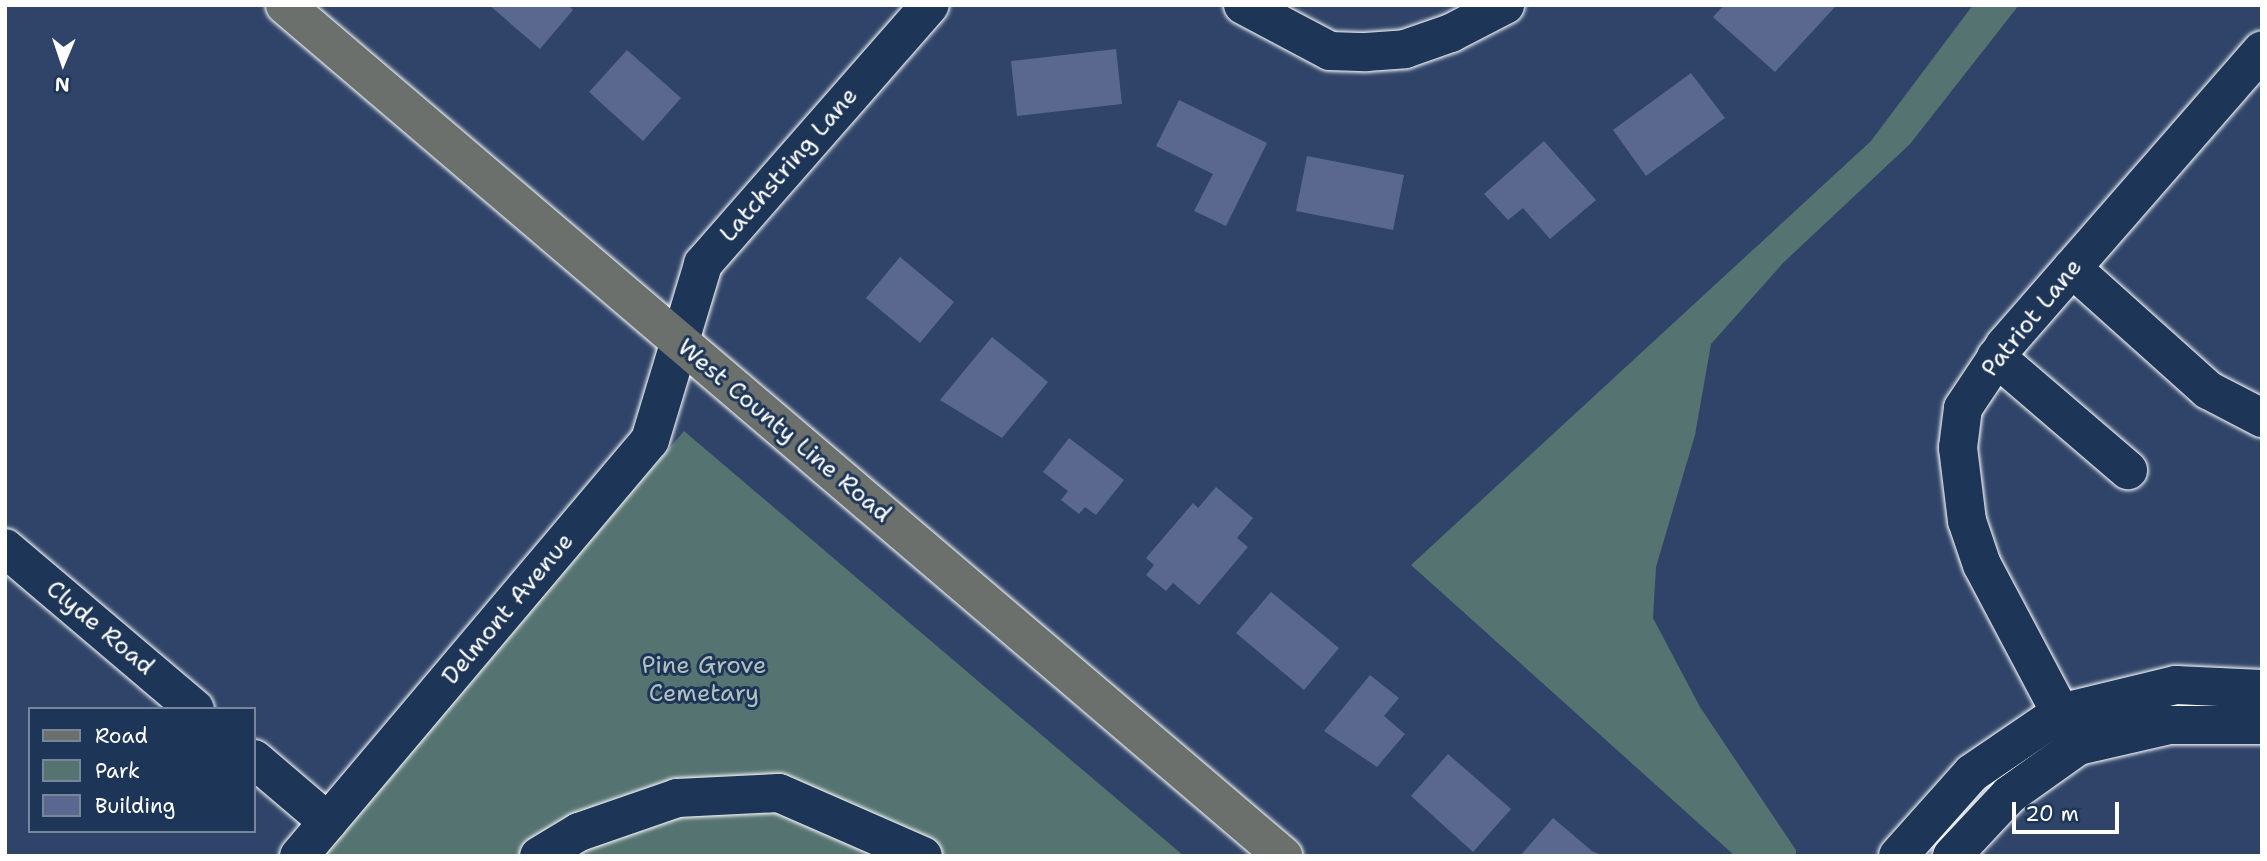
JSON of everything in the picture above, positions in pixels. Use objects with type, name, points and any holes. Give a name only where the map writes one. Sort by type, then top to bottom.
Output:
[{"type":"main road","name":"West County Line Road","points":[[285,5],[1283,856]]},
{"type":"street","name":"Latchstring Lane","points":[[680,342],[703,264],[930,5]]},
{"type":"street","points":[[1243,5],[1330,51],[1366,52],[1405,49],[1451,33],[1505,5]]},
{"type":"street","name":"Patriot Lane","points":[[2078,747],[1982,565],[1961,492],[1963,408],[1996,357],[2262,50]]},
{"type":"street","points":[[2072,268],[2208,390],[2262,418]]},
{"type":"street","name":"Delmont Avenue","points":[[299,856],[650,440],[680,342]]},
{"type":"street","points":[[1996,357],[2128,470]]},
{"type":"street","name":"Clyde Road","points":[[5,548],[193,707]]},
{"type":"street","points":[[1898,856],[1972,774],[2060,713],[2176,685],[2262,689]]},
{"type":"street","points":[[1952,856],[2009,795],[2078,747],[2170,725],[2262,724]]},
{"type":"street","points":[[256,761],[328,822]]},
{"type":"street","points":[[539,856],[579,831],[677,798],[779,793],[923,856]]},
{"type":"green space","points":[[1973,5],[2019,5],[1910,144],[1783,263],[1711,344],[1695,435],[1656,567],[1653,618],[1700,707],[1796,850],[1796,856],[1735,856],[1411,565],[1871,141]]},
{"type":"green space","name":"Pine Grove Cemetary","points":[[684,431],[1184,856],[321,856]]},
{"type":"building","points":[[489,5],[568,5],[573,10],[540,49]]},
{"type":"building","points":[[1724,5],[1835,7],[1775,72],[1713,17]]},
{"type":"building","points":[[1116,49],[1122,104],[1017,116],[1011,61]]},
{"type":"building","points":[[627,50],[681,98],[643,141],[589,92]]},
{"type":"building","points":[[1691,73],[1725,118],[1646,176],[1613,130]]},
{"type":"building","points":[[1179,100],[1267,143],[1226,226],[1194,211],[1213,174],[1156,146]]},
{"type":"building","points":[[1544,141],[1596,200],[1550,239],[1523,208],[1508,220],[1484,194]]},
{"type":"building","points":[[1307,156],[1404,175],[1393,230],[1296,211]]},
{"type":"building","points":[[900,257],[954,302],[920,343],[866,298]]},
{"type":"building","points":[[992,337],[1048,382],[1002,438],[940,400]]},
{"type":"building","points":[[1069,438],[1124,480],[1096,515],[1085,507],[1079,514],[1061,500],[1068,491],[1043,472]]},
{"type":"building","points":[[1216,487],[1253,518],[1237,538],[1248,547],[1199,605],[1173,583],[1166,591],[1146,575],[1154,565],[1146,558],[1193,503],[1198,508]]},
{"type":"building","points":[[1271,592],[1339,648],[1304,690],[1236,633]]},
{"type":"building","points":[[1370,675],[1399,698],[1384,716],[1405,734],[1377,767],[1324,731]]},
{"type":"building","points":[[1448,754],[1511,809],[1473,852],[1411,796]]},
{"type":"building","points":[[1553,818],[1592,851],[1604,856],[1520,856]]}]
